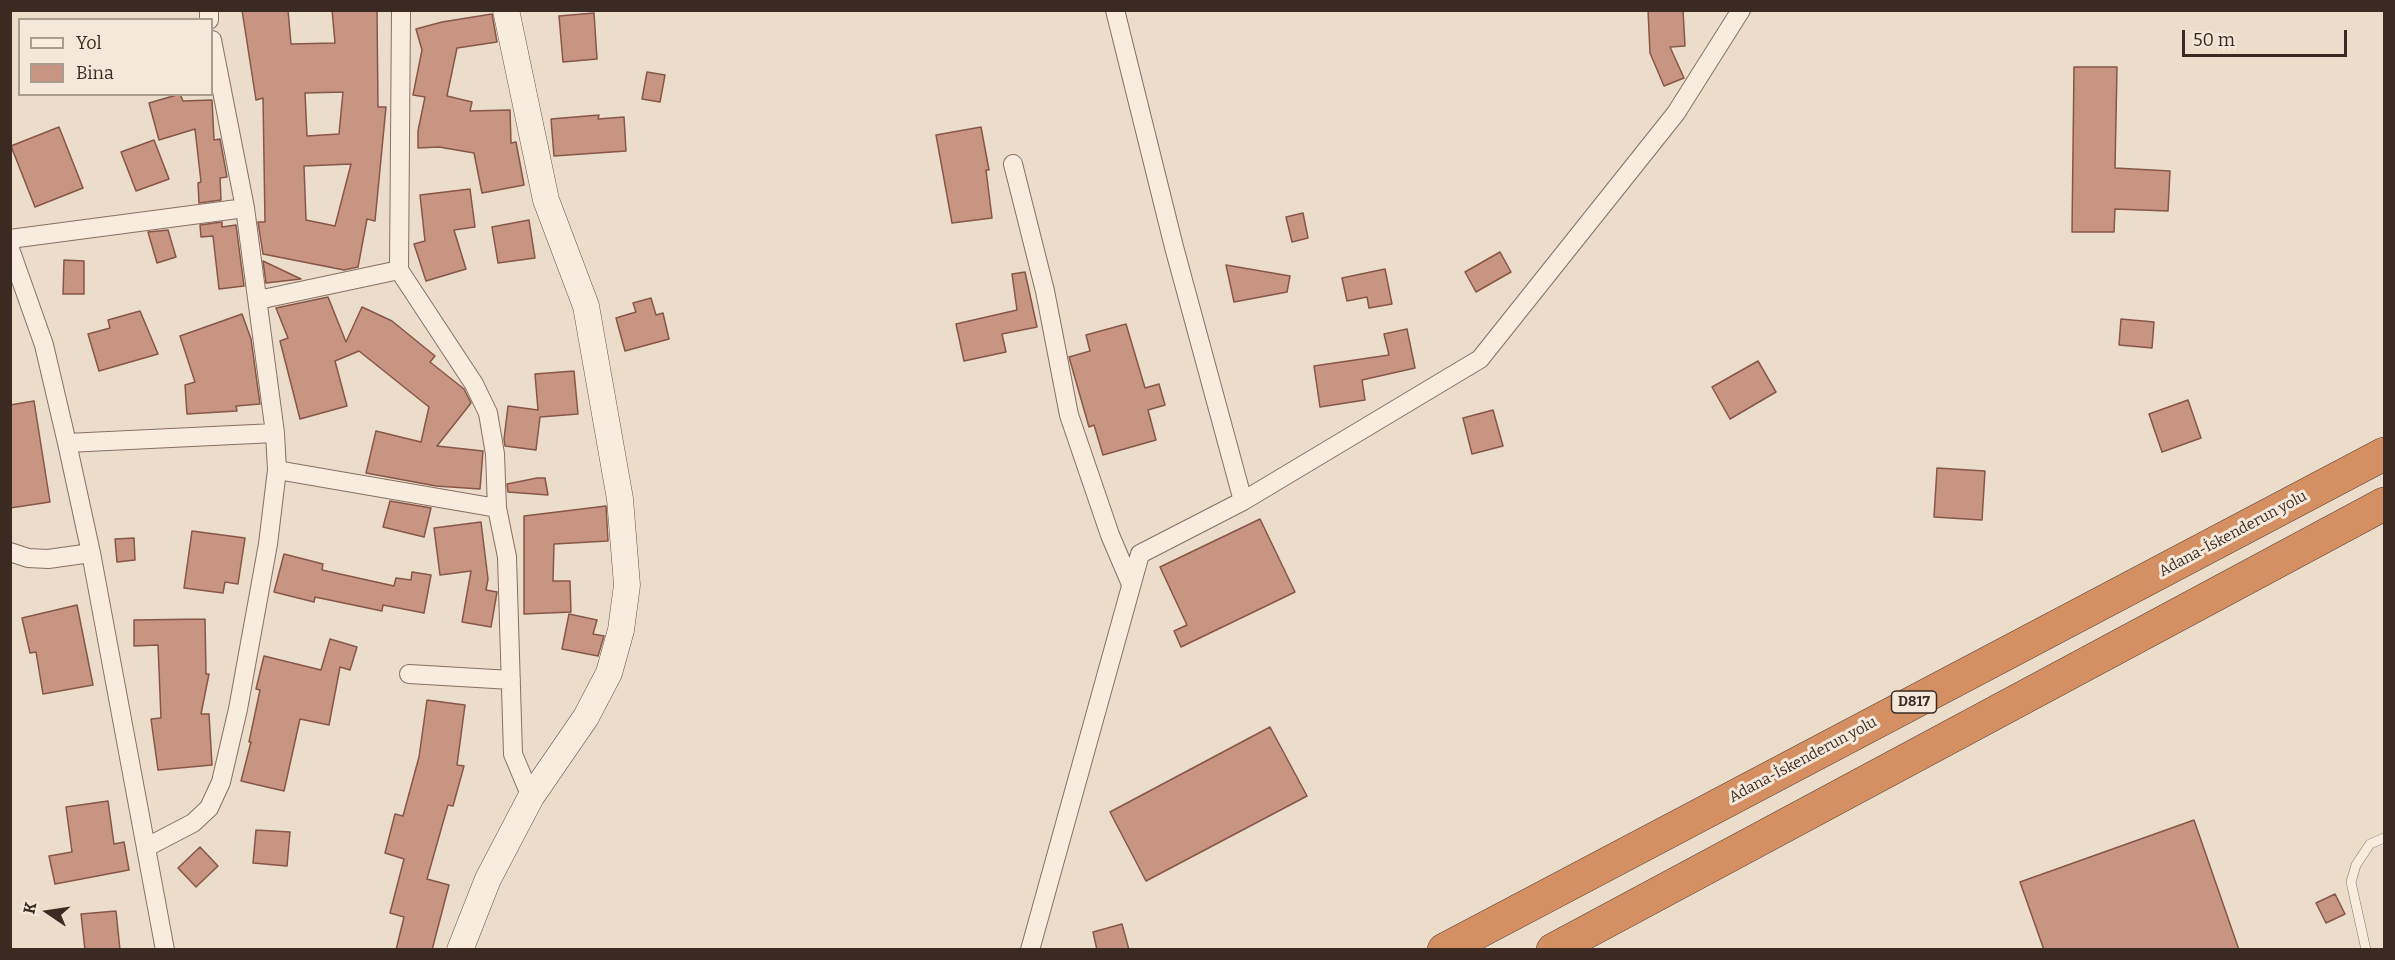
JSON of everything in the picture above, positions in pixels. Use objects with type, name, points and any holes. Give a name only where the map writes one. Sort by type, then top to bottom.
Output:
[{"type":"highway","name":"Adana-İskenderun yolu","points":[[1444,950],[2385,454]]},
{"type":"highway","points":[[1553,950],[2385,504]]},
{"type":"street","points":[[401,10],[399,270],[474,384],[488,413],[495,454],[497,508],[507,557],[513,754],[531,797]]},
{"type":"street","points":[[460,950],[488,879],[531,797],[586,717],[609,673],[621,630],[627,585],[620,499],[586,306],[546,200],[506,10]]},
{"type":"street","points":[[1115,10],[1174,247],[1243,501]]},
{"type":"street","points":[[1030,950],[1130,582],[1140,554],[1243,501],[1480,359],[1676,113],[1740,10]]},
{"type":"street","points":[[147,847],[193,824],[209,808],[221,782],[238,709],[268,544],[277,470],[275,433],[245,208],[213,45]]},
{"type":"street","points":[[1013,164],[1045,291],[1069,415],[1110,535],[1130,582]]},
{"type":"street","points":[[10,239],[245,208]]},
{"type":"street","points":[[10,249],[44,345],[67,443],[91,553],[165,950]]},
{"type":"street","points":[[258,300],[399,270]]},
{"type":"street","points":[[67,443],[275,433]]},
{"type":"street","points":[[277,470],[497,508]]},
{"type":"street","points":[[10,552],[28,558],[48,559],[91,553]]},
{"type":"street","points":[[409,674],[511,680]]},
{"type":"lane","points":[[2366,950],[2351,882],[2356,865],[2370,844],[2385,838]]},
{"type":"building","points":[[242,10],[288,10],[291,44],[335,43],[332,10],[377,10],[378,107],[386,107],[375,221],[367,219],[358,267],[344,270],[263,254],[258,222],[265,222],[263,98],[256,100]],"holes":[[[343,92],[339,134],[307,136],[305,93]],[[351,164],[335,226],[306,220],[304,166]]]},
{"type":"building","points":[[1648,10],[1683,10],[1685,46],[1670,47],[1684,78],[1664,86],[1650,53]]},
{"type":"building","points":[[594,13],[597,59],[563,62],[559,16]]},
{"type":"building","points":[[492,14],[497,42],[457,48],[447,96],[472,102],[470,111],[510,110],[511,143],[516,142],[524,185],[482,193],[474,153],[439,147],[418,148],[418,131],[425,97],[413,95],[422,50],[416,29],[442,22]]},
{"type":"building","points":[[2074,67],[2117,67],[2115,168],[2170,171],[2168,211],[2115,209],[2114,232],[2072,232]]},
{"type":"building","points":[[647,72],[665,75],[660,102],[642,99]]},
{"type":"building","points":[[173,96],[181,96],[183,101],[212,100],[214,140],[220,139],[227,177],[220,178],[221,200],[199,203],[198,183],[201,182],[195,129],[159,140],[149,103]]},
{"type":"building","points":[[599,115],[598,119],[624,117],[626,151],[554,156],[551,119]]},
{"type":"building","points":[[59,127],[83,188],[35,207],[11,146]]},
{"type":"building","points":[[981,127],[989,170],[986,170],[992,218],[952,223],[936,135]]},
{"type":"building","points":[[154,140],[169,179],[136,191],[121,152]]},
{"type":"building","points":[[470,189],[475,227],[454,230],[466,269],[426,281],[414,244],[425,241],[420,195]]},
{"type":"building","points":[[1303,213],[1308,238],[1292,242],[1286,217]]},
{"type":"building","points":[[529,220],[535,258],[498,263],[492,227]]},
{"type":"building","points":[[222,222],[222,227],[236,225],[244,286],[219,289],[213,236],[201,237],[200,225]]},
{"type":"building","points":[[168,230],[176,257],[157,263],[148,232]]},
{"type":"building","points":[[1500,252],[1511,272],[1476,292],[1465,272]]},
{"type":"building","points":[[64,260],[84,261],[84,294],[63,294]]},
{"type":"building","points":[[263,261],[301,279],[266,283]]},
{"type":"building","points":[[1226,265],[1290,276],[1287,292],[1234,302]]},
{"type":"building","points":[[1385,269],[1392,304],[1369,308],[1367,297],[1347,301],[1342,278]]},
{"type":"building","points":[[1025,272],[1037,327],[1002,334],[1006,352],[964,361],[956,324],[1017,310],[1012,274]]},
{"type":"building","points":[[328,297],[346,342],[362,307],[392,321],[435,356],[430,362],[464,389],[471,403],[437,446],[483,451],[480,489],[436,486],[366,473],[376,431],[421,442],[429,407],[359,351],[335,361],[347,406],[300,419],[280,341],[288,338],[276,308]]},
{"type":"building","points":[[651,298],[656,315],[663,313],[669,339],[625,351],[616,318],[636,312],[633,303]]},
{"type":"building","points":[[140,311],[158,354],[99,371],[88,334],[110,328],[108,320]]},
{"type":"building","points":[[242,314],[251,339],[260,404],[236,406],[237,411],[187,414],[185,385],[195,382],[180,336]]},
{"type":"building","points":[[2121,319],[2154,322],[2152,348],[2119,345]]},
{"type":"building","points":[[1126,324],[1145,388],[1159,384],[1165,405],[1148,410],[1156,440],[1103,455],[1094,425],[1089,427],[1069,357],[1090,351],[1086,335]]},
{"type":"building","points":[[1407,329],[1415,368],[1362,380],[1365,400],[1320,407],[1314,366],[1389,355],[1384,334]]},
{"type":"building","points":[[1758,361],[1776,392],[1730,419],[1712,387]]},
{"type":"building","points":[[574,371],[578,414],[540,417],[536,450],[505,446],[508,406],[538,410],[535,374]]},
{"type":"building","points":[[2188,400],[2201,438],[2162,452],[2149,414]]},
{"type":"building","points":[[34,401],[50,502],[10,508],[10,405]]},
{"type":"building","points":[[1493,410],[1503,446],[1472,454],[1463,418]]},
{"type":"building","points":[[1937,468],[1985,471],[1982,520],[1934,517]]},
{"type":"building","points":[[545,478],[548,495],[508,492],[507,484]]},
{"type":"building","points":[[390,501],[431,508],[424,537],[383,527]]},
{"type":"building","points":[[606,506],[608,541],[554,544],[553,581],[570,581],[571,612],[524,614],[524,516]]},
{"type":"building","points":[[1260,519],[1295,592],[1181,647],[1174,631],[1187,625],[1160,567]]},
{"type":"building","points":[[481,522],[488,579],[486,590],[497,592],[491,627],[462,622],[471,571],[440,575],[434,528]]},
{"type":"building","points":[[192,531],[245,538],[238,584],[225,582],[223,593],[184,588]]},
{"type":"building","points":[[134,538],[135,560],[117,562],[115,539]]},
{"type":"building","points":[[284,554],[323,564],[322,570],[394,586],[396,578],[411,580],[412,572],[431,575],[424,613],[383,605],[382,611],[315,597],[314,602],[274,592]]},
{"type":"building","points":[[77,605],[93,685],[43,694],[36,652],[30,653],[22,618]]},
{"type":"building","points":[[569,614],[597,620],[593,634],[604,636],[598,656],[562,649]]},
{"type":"building","points":[[205,619],[206,674],[209,674],[201,714],[209,714],[212,765],[158,770],[151,719],[161,718],[158,645],[134,646],[134,620]]},
{"type":"building","points":[[330,639],[357,647],[350,670],[340,667],[329,725],[300,719],[284,791],[241,781],[251,742],[249,742],[260,690],[256,689],[264,656],[321,670]]},
{"type":"building","points":[[427,700],[465,705],[457,765],[464,766],[453,806],[448,805],[427,879],[449,885],[432,950],[396,950],[404,917],[390,913],[404,859],[385,853],[395,814],[403,816],[419,757]]},
{"type":"building","points":[[1270,727],[1307,796],[1146,881],[1110,812]]},
{"type":"building","points":[[108,801],[114,844],[124,842],[129,870],[55,884],[49,856],[72,852],[66,807]]},
{"type":"building","points":[[2194,820],[2239,950],[2044,950],[2020,882]]},
{"type":"building","points":[[256,830],[290,832],[287,866],[253,863]]},
{"type":"building","points":[[200,847],[218,866],[196,887],[178,868]]},
{"type":"building","points":[[2335,894],[2345,914],[2326,923],[2316,903]]},
{"type":"building","points":[[116,911],[120,950],[85,950],[81,914]]},
{"type":"building","points":[[1122,924],[1129,950],[1097,950],[1093,932]]}]
